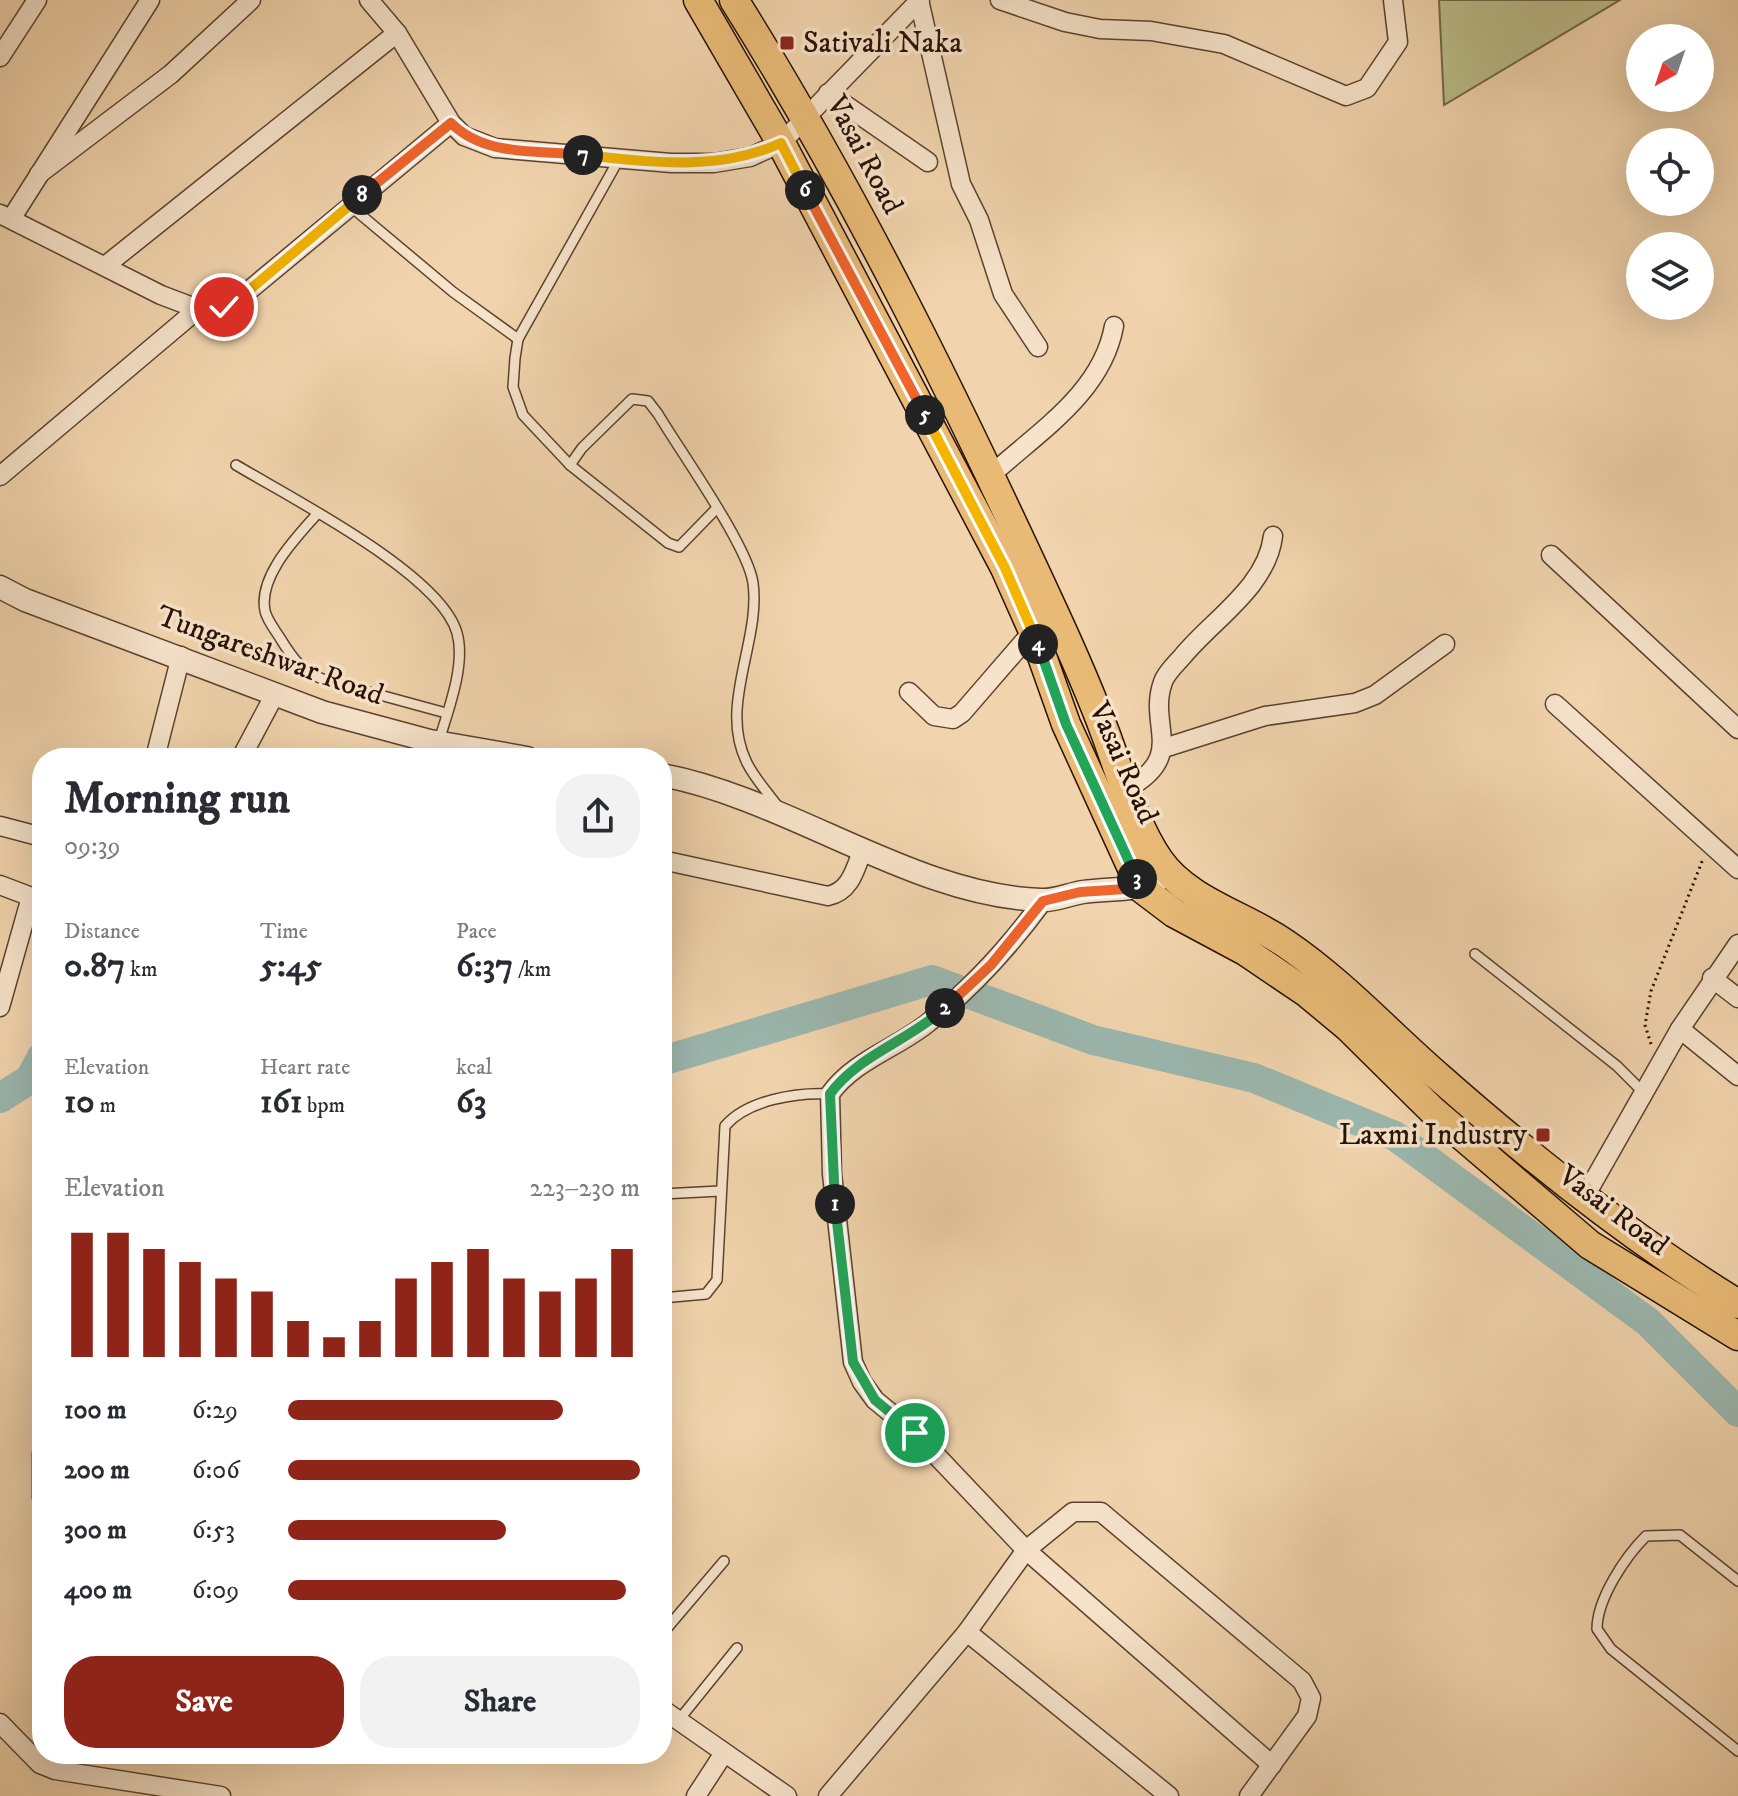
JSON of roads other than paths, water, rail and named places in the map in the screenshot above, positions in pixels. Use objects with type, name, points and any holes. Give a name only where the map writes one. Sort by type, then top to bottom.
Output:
[{"type":"main road","name":"Vasai Road","points":[[698,0],[781,143],[966,491],[1033,631],[1066,724],[1141,888],[1174,913],[1245,951],[1307,993],[1348,1027],[1433,1111],[1590,1245],[1738,1336]]},
{"type":"main road","name":"Vasai Road","points":[[734,0],[806,115],[991,475],[1087,682],[1126,789],[1158,858],[1175,878],[1286,943],[1374,1016],[1440,1079],[1584,1198],[1688,1273],[1738,1304]]},
{"type":"street","points":[[0,57],[37,0]]},
{"type":"street","points":[[150,0],[39,174],[6,216],[198,309],[224,307],[241,297],[451,123]]},
{"type":"street","points":[[39,174],[171,74],[251,0]]},
{"type":"street","points":[[369,0],[397,33],[451,123],[464,136],[495,148],[619,159],[714,163],[750,157],[781,143],[919,0]]},
{"type":"street","points":[[919,0],[961,184],[979,220],[1003,294],[1038,347]]},
{"type":"street","points":[[1000,0],[1088,27],[1151,31],[1224,44],[1346,96],[1367,88],[1398,42],[1393,0]]},
{"type":"street","points":[[105,266],[397,33]]},
{"type":"street","points":[[828,93],[928,162]]},
{"type":"street","points":[[2,469],[198,309]]},
{"type":"street","points":[[991,475],[1087,387],[1103,363],[1114,326]]},
{"type":"street","points":[[1126,789],[1152,768],[1164,748],[1163,682],[1198,638],[1241,597],[1271,552],[1273,536]]},
{"type":"street","points":[[1551,555],[1738,729]]},
{"type":"street","name":"Tungareshwar Road","points":[[0,587],[25,600],[181,656],[322,712],[431,747]]},
{"type":"street","points":[[909,692],[934,716],[953,719],[962,713],[1033,631]]},
{"type":"street","points":[[1164,748],[1265,716],[1355,703],[1375,695],[1445,644]]},
{"type":"street","points":[[158,748],[181,656]]},
{"type":"street","points":[[246,748],[275,694]]},
{"type":"street","points":[[1555,704],[1738,869]]},
{"type":"street","points":[[672,777],[781,811],[911,869],[987,892],[1043,901],[1080,892],[1141,888],[1175,878]]},
{"type":"street","points":[[0,826],[32,834]]},
{"type":"street","points":[[672,862],[828,896],[841,893],[847,886],[863,849]]},
{"type":"street","points":[[0,885],[32,897]]},
{"type":"street","points":[[1043,901],[991,965],[928,1024],[854,1070],[830,1094],[832,1174],[853,1362],[875,1400],[915,1433],[1026,1550],[1272,1765]]},
{"type":"street","points":[[0,1007],[32,914]]},
{"type":"street","points":[[1584,1198],[1680,1029],[1738,944]]},
{"type":"street","points":[[1712,978],[1738,998]]},
{"type":"street","points":[[1680,1029],[1738,1076]]},
{"type":"street","points":[[828,1796],[967,1632],[1026,1550],[1073,1512],[1101,1512],[1302,1681],[1311,1698],[1307,1716],[1249,1796]]},
{"type":"street","points":[[967,1632],[1169,1796]]},
{"type":"street","points":[[672,1716],[787,1796]]},
{"type":"street","points":[[0,1723],[32,1756]]},
{"type":"street","points":[[696,1796],[724,1753]]},
{"type":"street","points":[[40,1764],[55,1770],[221,1796]]},
{"type":"lane","points":[[619,159],[518,339],[513,387],[523,415],[570,465],[668,543],[679,547],[716,509]]},
{"type":"lane","points":[[349,205],[453,292],[518,339]]},
{"type":"lane","points":[[570,465],[582,448],[632,399],[639,397],[658,414],[743,553],[753,580],[755,607],[739,687],[738,734],[747,763],[781,811]]},
{"type":"lane","points":[[236,465],[411,574],[447,612],[458,634],[459,660],[446,713],[431,747]]},
{"type":"lane","points":[[317,514],[297,537],[265,590],[265,613],[295,662],[307,673],[325,680],[446,713]]},
{"type":"lane","points":[[1475,954],[1617,1066],[1643,1092]]},
{"type":"lane","points":[[672,1297],[706,1294],[717,1280],[722,1134],[734,1115],[783,1098],[809,1093],[830,1094]]},
{"type":"lane","points":[[672,1193],[720,1191]]},
{"type":"lane","points":[[1738,1581],[1680,1535],[1646,1536],[1634,1548],[1603,1603],[1597,1629],[1611,1649],[1738,1751]]},
{"type":"lane","points":[[672,1622],[724,1561]]},
{"type":"lane","points":[[678,1721],[737,1648]]},
{"type":"waterway","points":[[672,1058],[932,980],[1093,1040],[1254,1078],[1395,1136],[1648,1322],[1738,1412]]},
{"type":"waterway","points":[[0,1098],[32,1075]]},
{"type":"place","name":"Sativali Naka","points":[[787,43]]},
{"type":"place","name":"Laxmi Industry","points":[[1543,1135]]}]
